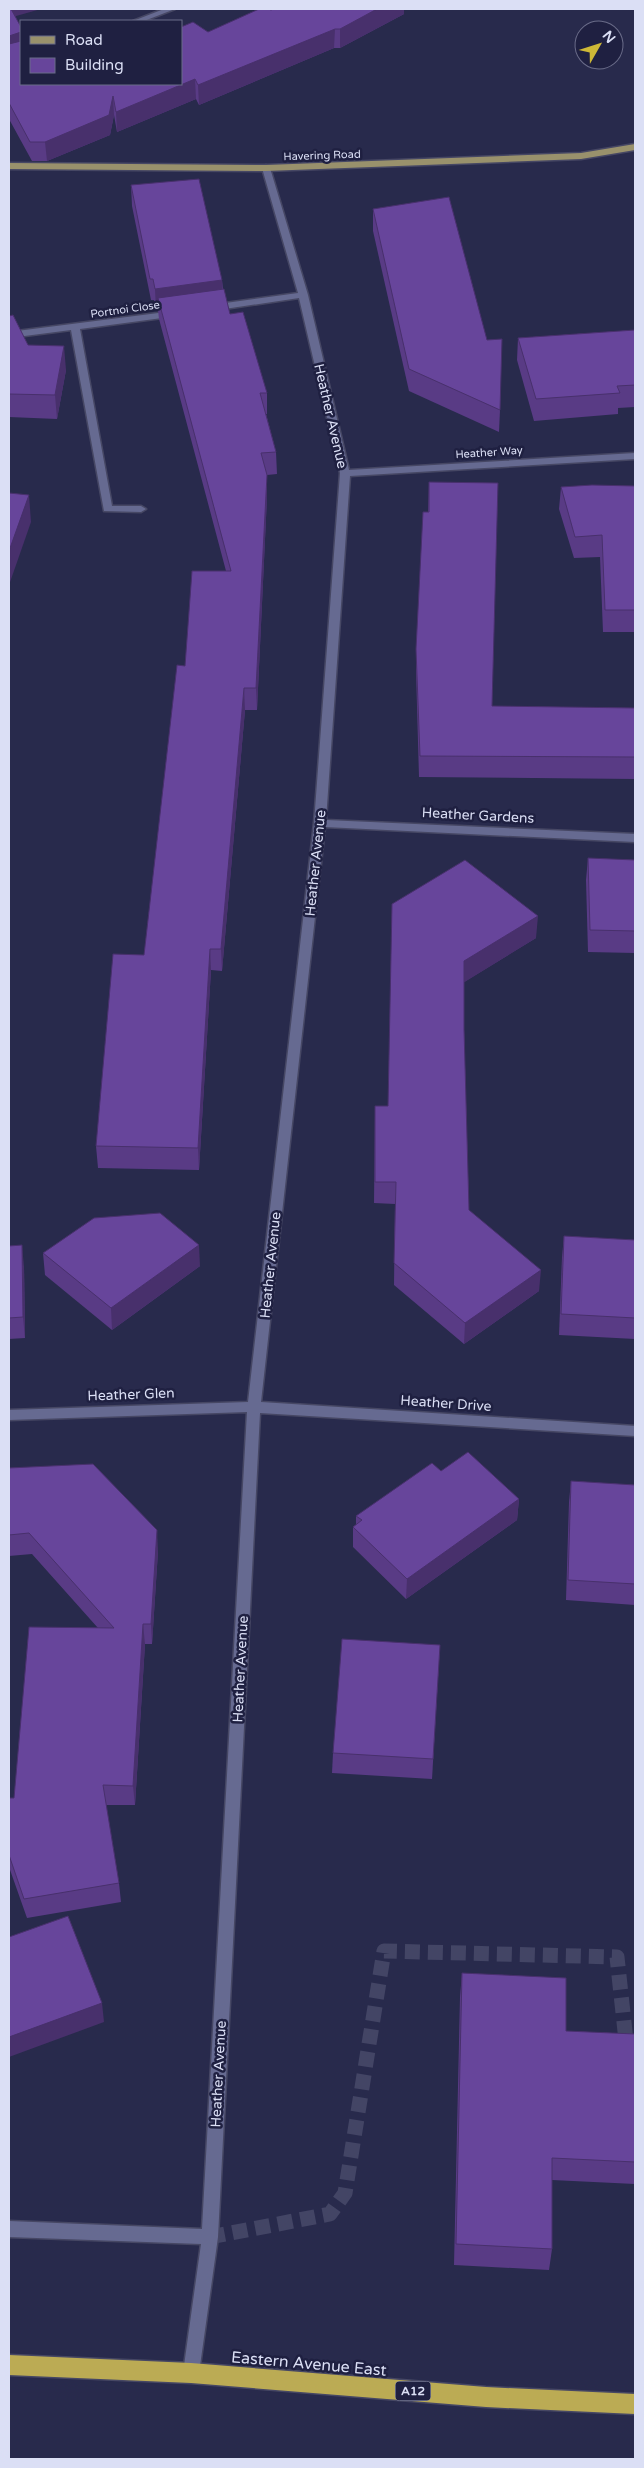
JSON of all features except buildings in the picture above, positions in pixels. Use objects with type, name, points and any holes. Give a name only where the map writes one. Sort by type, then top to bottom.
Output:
[{"type":"highway","name":"Eastern Avenue East","points":[[9,2364],[191,2373],[486,2397],[635,2404]]},
{"type":"main road","name":"Havering Road","points":[[9,166],[266,168],[581,156],[635,146]]},
{"type":"street","points":[[140,20],[171,9]]},
{"type":"street","name":"Heather Avenue","points":[[191,2373],[210,2237],[254,1407],[320,822],[345,474],[303,295],[266,168]]},
{"type":"street","points":[[204,309],[303,295]]},
{"type":"street","name":"Portnoi Close","points":[[9,335],[184,312]]},
{"type":"street","points":[[75,327],[108,509],[141,510]]},
{"type":"street","name":"Heather Way","points":[[345,474],[635,456]]},
{"type":"street","name":"Heather Gardens","points":[[320,822],[635,838]]},
{"type":"street","name":"Heather Glen","points":[[9,1415],[254,1407]]},
{"type":"street","name":"Heather Drive","points":[[254,1407],[635,1431]]},
{"type":"street","points":[[9,2230],[210,2237]]},
{"type":"tunnel","points":[[210,2237],[330,2214],[345,2193],[384,1951],[617,1957],[627,2050]]}]
